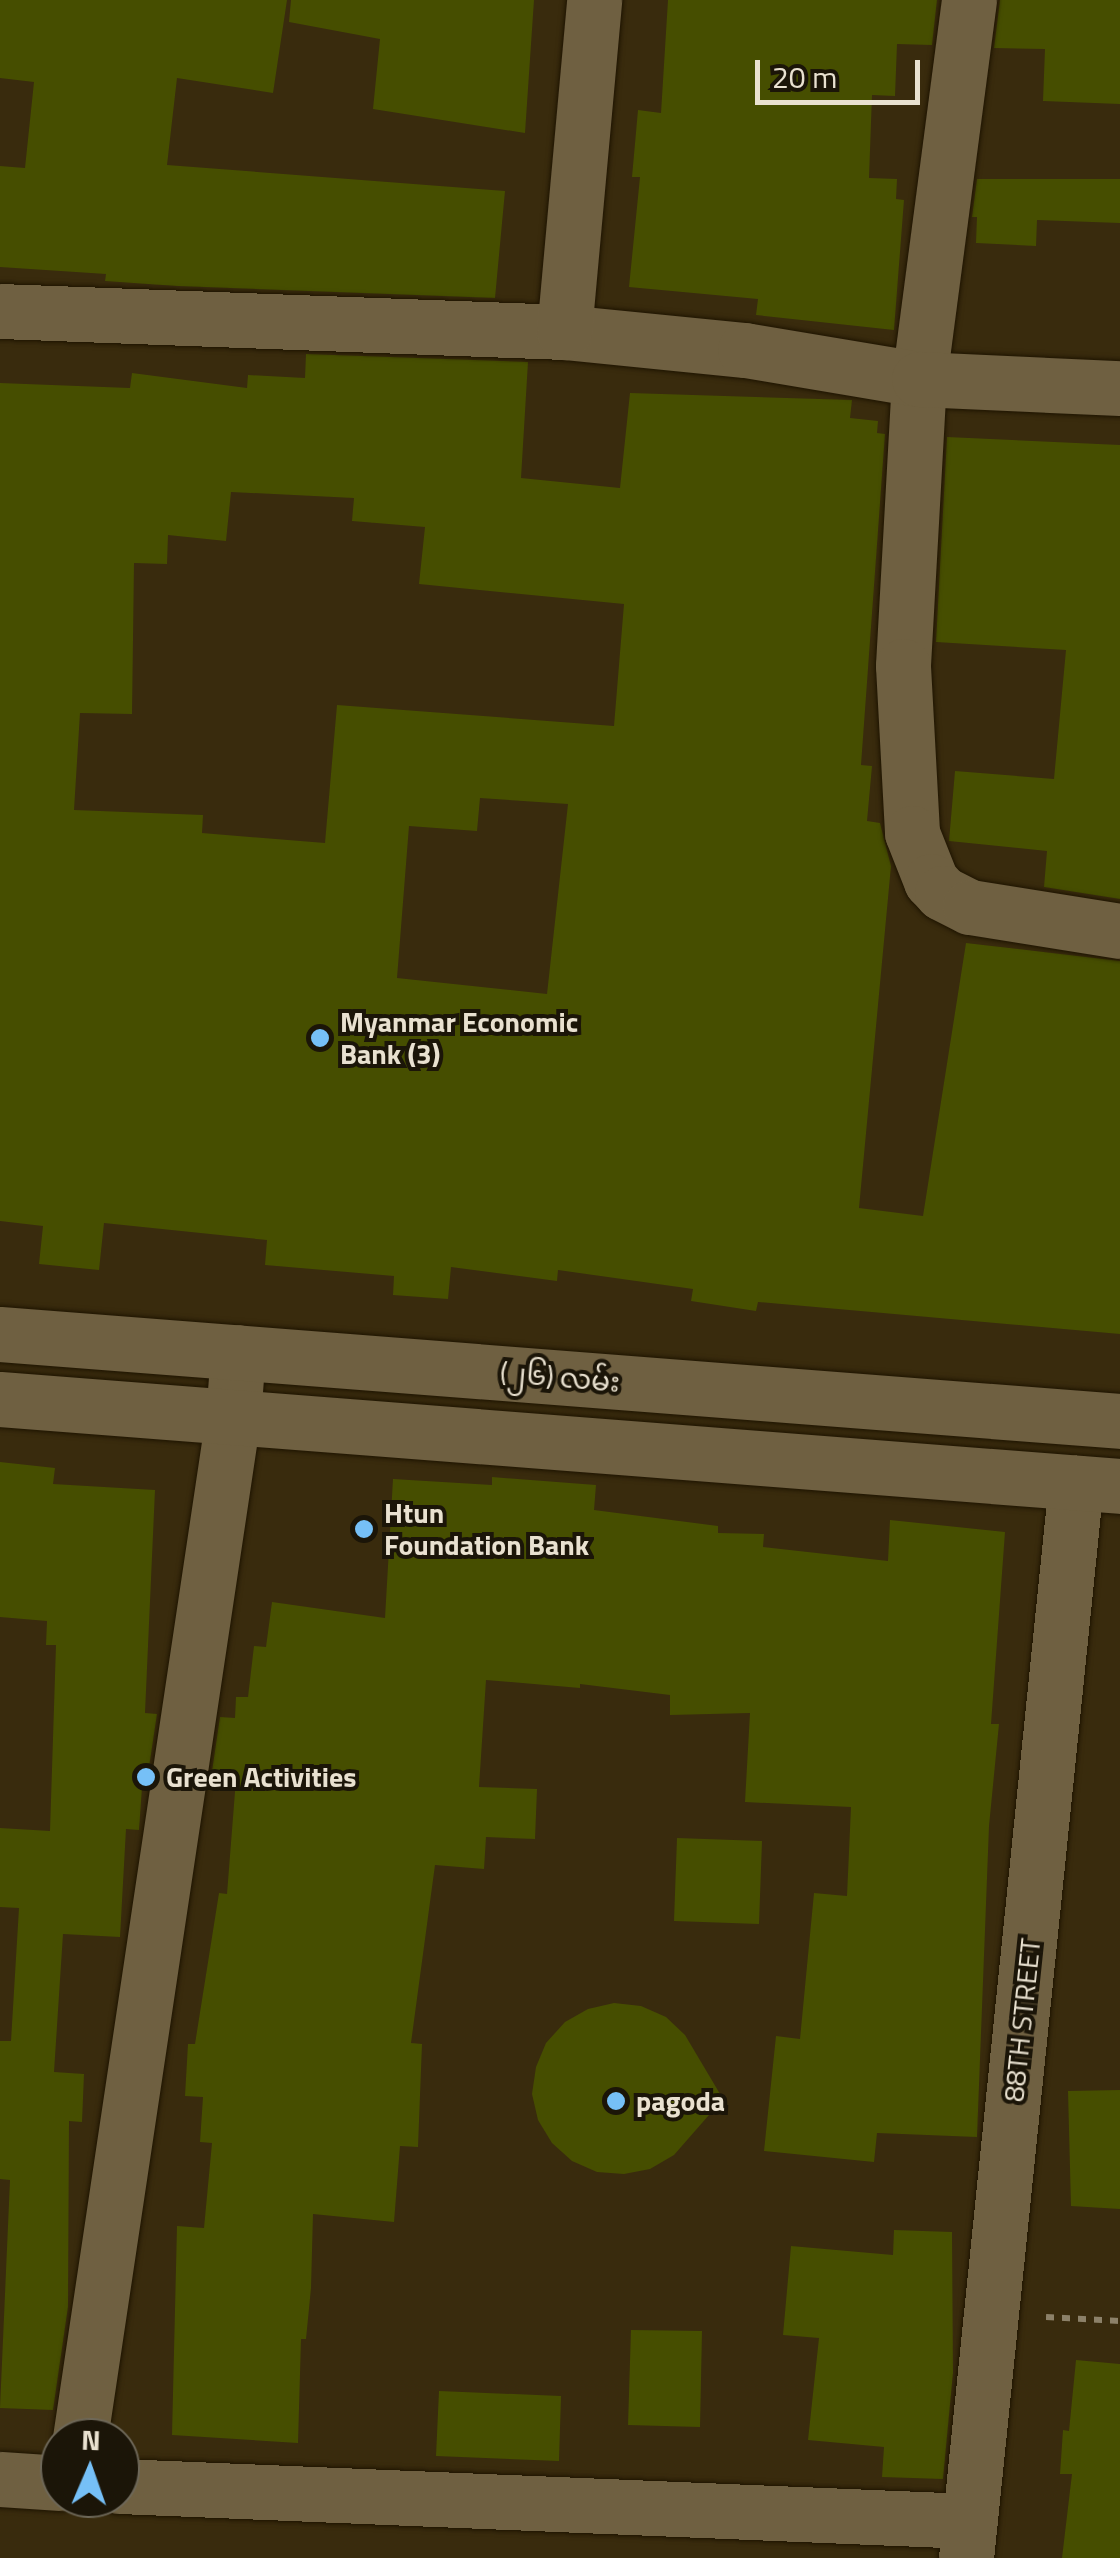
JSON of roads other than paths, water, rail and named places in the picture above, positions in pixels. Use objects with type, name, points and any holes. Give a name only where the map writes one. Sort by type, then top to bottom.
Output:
[{"type":"street","points":[[564,332],[594,0]]},
{"type":"street","points":[[969,0],[919,379],[902,666],[912,833],[922,866],[942,893],[970,907],[1120,931]]},
{"type":"street","points":[[0,311],[564,332],[745,350],[919,379],[1120,388]]},
{"type":"street","name":"(၂၆) လမ်း","points":[[0,1334],[1120,1421]]},
{"type":"street","points":[[83,2418],[232,1417],[238,1352]]},
{"type":"street","points":[[0,1399],[1098,1484]]},
{"type":"street","name":"88TH STREET","points":[[968,2540],[992,2315],[1098,1484]]},
{"type":"street","points":[[0,2479],[40,2482]]},
{"type":"street","points":[[140,2487],[968,2540]]},
{"type":"place","name":"Myanmar Economic Bank (3)","points":[[320,1038]]},
{"type":"place","name":"Htun Foundation Bank","points":[[364,1529]]},
{"type":"place","name":"Green Activities","points":[[146,1777]]},
{"type":"place","name":"pagoda","points":[[616,2101]]}]
